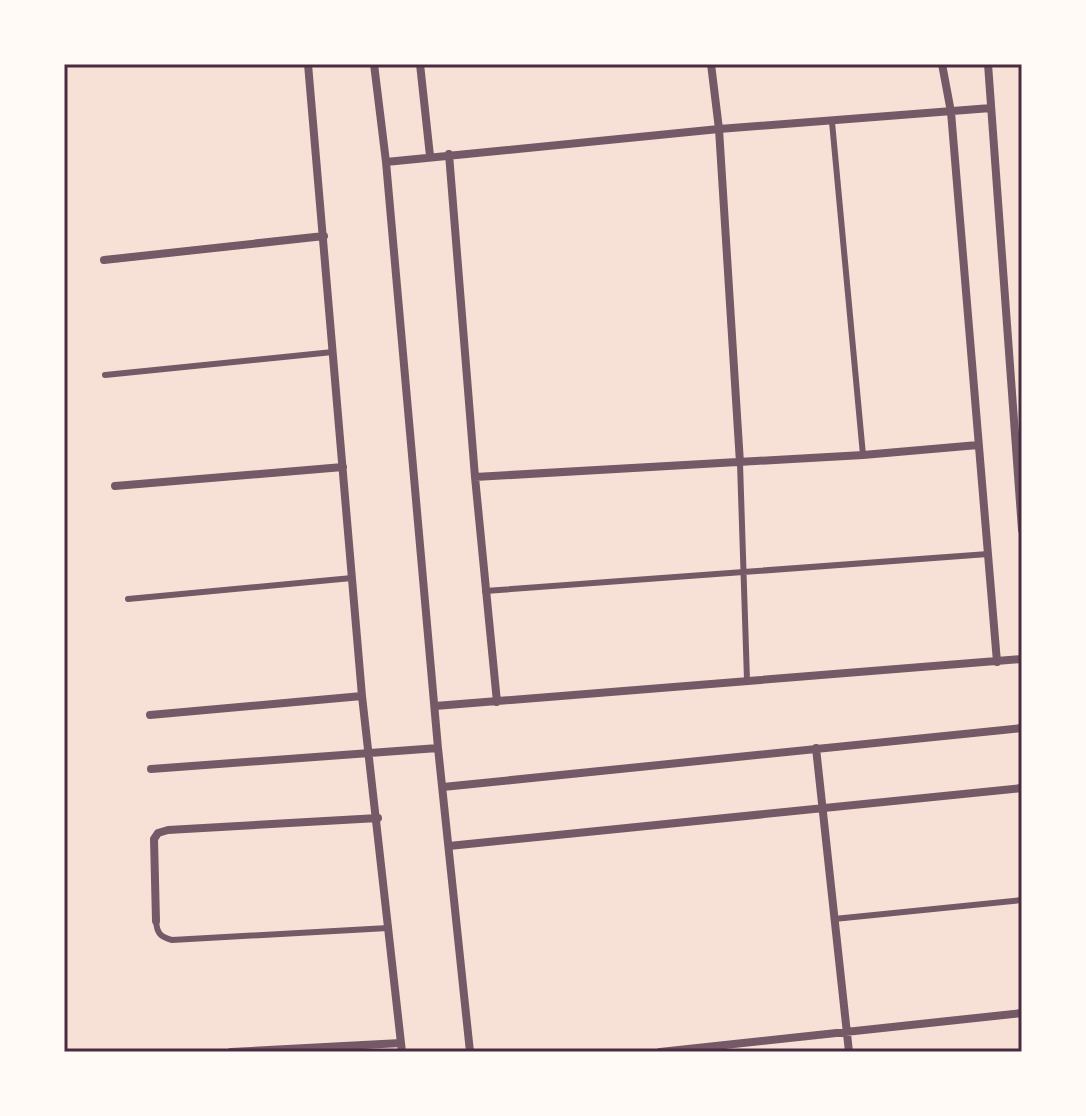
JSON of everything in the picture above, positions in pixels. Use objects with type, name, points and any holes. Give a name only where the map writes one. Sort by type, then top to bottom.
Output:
[{"type":"street","points":[[231,1052],[401,1048],[378,818],[362,696],[308,64]]},
{"type":"street","points":[[374,64],[386,162],[438,748],[470,1052]]},
{"type":"street","points":[[420,64],[430,156]]},
{"type":"street","points":[[711,64],[719,129],[740,463]]},
{"type":"street","points":[[942,64],[951,112],[997,662]]},
{"type":"street","points":[[988,64],[1022,530]]},
{"type":"street","points":[[386,162],[719,129],[991,108]]},
{"type":"street","points":[[449,154],[497,702]]},
{"type":"street","points":[[104,260],[324,236]]},
{"type":"street","points":[[475,477],[740,463],[978,445]]},
{"type":"street","points":[[115,486],[343,467]]},
{"type":"street","points":[[435,706],[1022,659]]},
{"type":"street","points":[[150,715],[362,696]]},
{"type":"street","points":[[443,787],[1022,728]]},
{"type":"street","points":[[151,769],[438,748]]},
{"type":"street","points":[[816,748],[849,1052]]},
{"type":"street","points":[[449,846],[1022,788]]},
{"type":"street","points":[[156,921],[154,839],[158,833],[378,818]]},
{"type":"street","points":[[660,1052],[1022,1013]]},
{"type":"lane","points":[[832,122],[863,455]]},
{"type":"lane","points":[[105,375],[333,352]]},
{"type":"lane","points":[[740,463],[747,680]]},
{"type":"lane","points":[[485,591],[988,554]]},
{"type":"lane","points":[[128,599],[352,578]]},
{"type":"lane","points":[[834,919],[1022,900]]},
{"type":"lane","points":[[156,921],[157,932],[163,938],[172,940],[388,928]]}]
